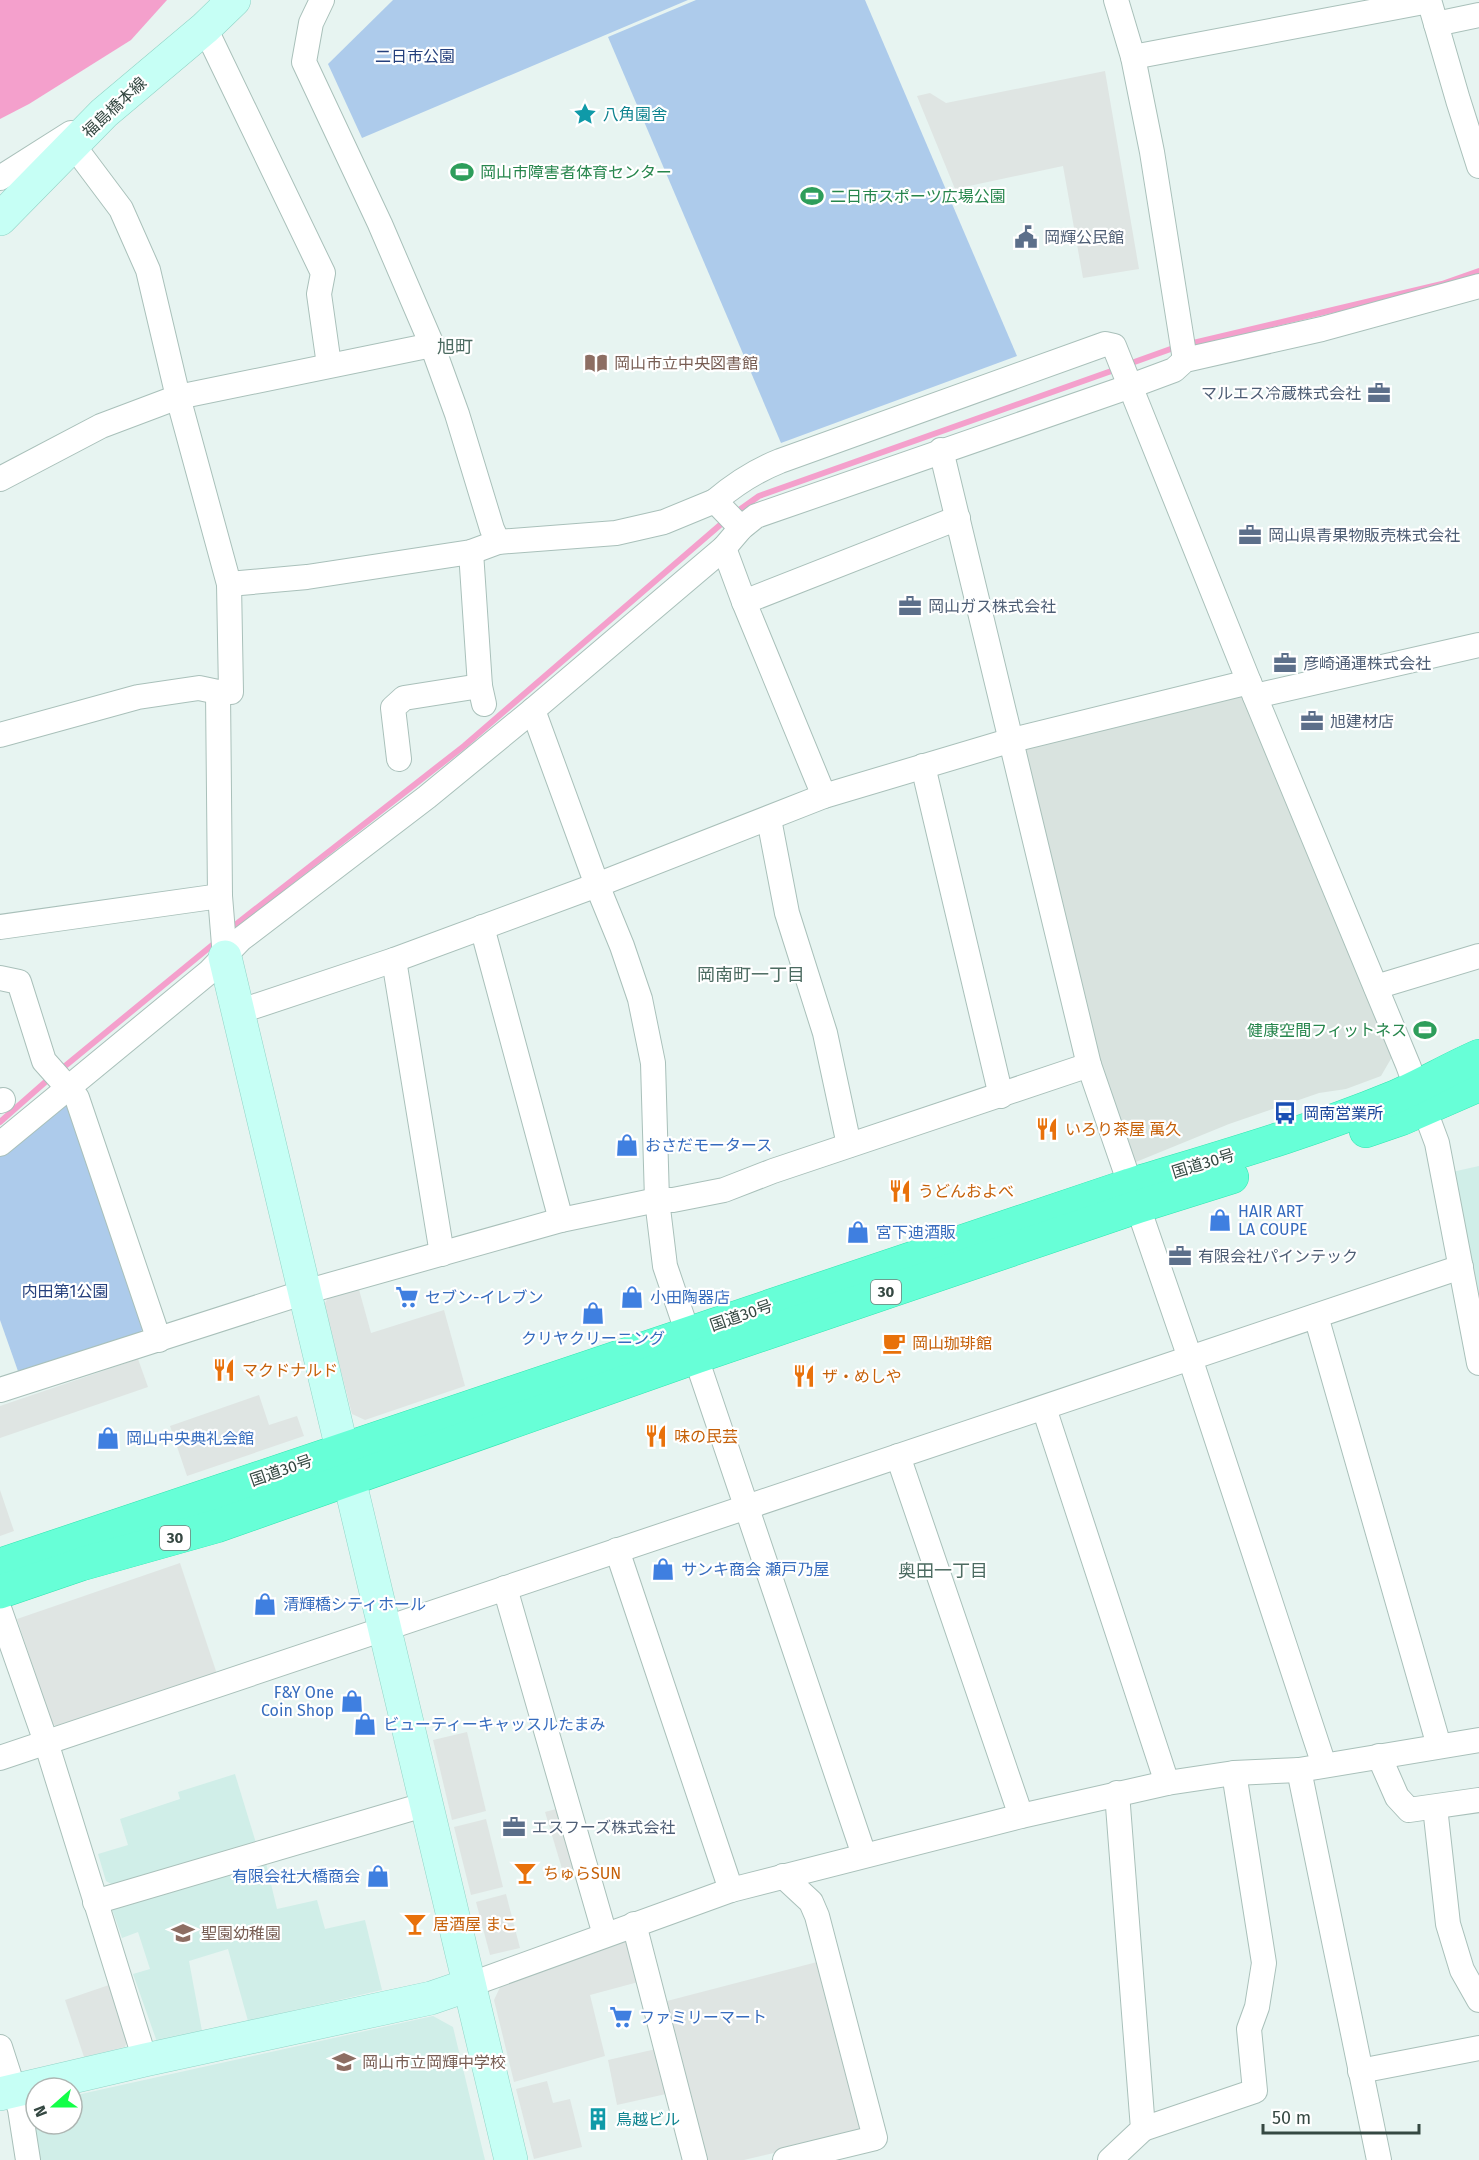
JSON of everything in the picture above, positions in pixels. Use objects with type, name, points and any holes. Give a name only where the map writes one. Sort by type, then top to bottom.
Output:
[{"type":"highway","name":"国道30号","points":[[0,1565],[344,1465],[1134,1196],[1262,1168],[1390,1123],[1421,1097],[1479,1056]]},
{"type":"highway","name":"国道30号","points":[[1421,1097],[1479,1085]]},
{"type":"highway","name":"国道30号","points":[[0,1592],[82,1563],[218,1526],[344,1465]]},
{"type":"street","name":"福島橋本線","points":[[0,219],[104,112],[205,28],[234,0]]},
{"type":"street","points":[[322,0],[311,23],[304,62],[380,224],[432,345],[458,414],[492,529],[498,542]]},
{"type":"street","points":[[229,584],[307,578],[471,552],[498,542],[616,534],[664,522],[756,516],[1130,382],[1174,370],[1183,350],[1181,325],[1152,152],[1133,57],[1116,0]]},
{"type":"street","points":[[1133,57],[1429,0],[1479,166]]},
{"type":"street","points":[[1436,24],[1479,15]]},
{"type":"street","points":[[205,28],[323,273],[319,294],[329,365]]},
{"type":"street","points":[[0,178],[104,112]]},
{"type":"street","points":[[0,735],[138,697],[199,688],[231,692],[229,584],[178,397],[147,270],[121,209],[73,146]]},
{"type":"street","points":[[1183,350],[1322,329],[1479,286]]},
{"type":"street","points":[[824,796],[724,548],[733,485],[780,461],[1106,344],[1114,346],[1252,689],[1421,1097],[1437,1143],[1479,1363]]},
{"type":"street","points":[[0,479],[101,426],[178,397],[432,345]]},
{"type":"street","points":[[941,450],[1089,1065],[1190,1359],[1324,1765]]},
{"type":"street","points":[[744,602],[958,518]]},
{"type":"street","points":[[0,1144],[61,1080],[224,944],[242,939],[427,797],[724,548]]},
{"type":"street","points":[[399,759],[393,708],[404,698],[482,695],[471,552]]},
{"type":"street","points":[[238,1012],[394,960],[597,885],[824,796],[923,766],[1012,740],[1252,689],[1479,645]]},
{"type":"street","points":[[218,692],[220,896],[224,944],[344,1465],[511,2160]]},
{"type":"street","points":[[533,710],[640,999],[653,1063],[657,1200],[665,1266],[864,1855]]},
{"type":"street","points":[[923,766],[1001,1096]]},
{"type":"street","points":[[769,819],[787,913],[825,1033],[849,1145]]},
{"type":"street","points":[[0,927],[220,896]]},
{"type":"street","points":[[482,927],[561,1220]]},
{"type":"street","points":[[1376,987],[1479,956]]},
{"type":"street","points":[[394,960],[442,1254]]},
{"type":"street","points":[[0,978],[19,982],[44,1061],[77,1098],[159,1340]]},
{"type":"street","points":[[0,1390],[305,1293],[561,1220],[657,1200],[673,1200],[724,1190],[773,1171],[1089,1065]]},
{"type":"street","points":[[0,1758],[1461,1267]]},
{"type":"street","points":[[1316,1316],[1439,1746]]},
{"type":"street","points":[[1044,1408],[1167,1783]]},
{"type":"street","points":[[898,1456],[1021,1816]]},
{"type":"street","points":[[617,1550],[731,1890]]},
{"type":"street","points":[[505,1588],[605,1935]]},
{"type":"street","points":[[0,1611],[46,1742],[145,2060]]},
{"type":"street","points":[[7,2091],[431,1998],[731,1890],[1021,1816],[1167,1783],[1234,1773],[1299,1770],[1479,1740]]},
{"type":"street","points":[[1379,1756],[1397,1797],[1409,1810],[1479,1800]]},
{"type":"street","points":[[1299,1770],[1379,2160]]},
{"type":"street","points":[[1110,2160],[1143,2129],[1255,2091],[1249,2029],[1257,2007],[1264,1963],[1234,1773]]},
{"type":"street","points":[[1118,1793],[1143,2129]]},
{"type":"street","points":[[95,1902],[427,1804]]},
{"type":"street","points":[[1435,1808],[1448,1924],[1462,1970],[1479,2000]]},
{"type":"street","points":[[783,1876],[810,1902],[818,1916],[877,2149],[785,2160]]},
{"type":"street","points":[[634,1924],[695,2160]]},
{"type":"street","points":[[0,2047],[7,2091],[20,2109],[28,2160]]},
{"type":"street","points":[[1360,2071],[1479,2048]]},
{"type":"shaded area","points":[[0,0],[167,0],[131,40],[29,104],[0,119]]},
{"type":"shaded area","points":[[1105,71],[1139,269],[1083,278],[1063,166],[955,189],[917,96],[930,93],[946,103]]},
{"type":"shaded area","points":[[1242,691],[1392,1057],[1381,1076],[1346,1089],[1319,1093],[1229,1124],[1131,1164],[1093,1058],[1020,745]]},
{"type":"shaded area","points":[[1479,1166],[1479,1313],[1452,1172]]},
{"type":"shaded area","points":[[358,1286],[371,1333],[444,1310],[465,1386],[365,1420],[352,1414],[324,1305],[329,1296]]},
{"type":"shaded area","points":[[138,1359],[148,1387],[0,1438],[0,1406]]},
{"type":"shaded area","points":[[259,1395],[269,1425],[297,1416],[304,1436],[187,1476],[170,1426]]},
{"type":"shaded area","points":[[0,1490],[14,1531],[0,1536]]},
{"type":"shaded area","points":[[180,1563],[218,1677],[63,1730],[52,1724],[17,1619]]},
{"type":"shaded area","points":[[467,1732],[486,1811],[452,1820],[433,1740]]},
{"type":"shaded area","points":[[235,1774],[256,1843],[115,1886],[106,1881],[98,1854],[128,1845],[120,1819],[180,1799],[178,1792]]},
{"type":"shaded area","points":[[560,1808],[577,1868],[563,1872],[545,1812]]},
{"type":"shaded area","points":[[486,1819],[503,1887],[471,1895],[454,1827]]},
{"type":"shaded area","points":[[265,1859],[277,1909],[317,1900],[325,1929],[365,1920],[382,1990],[248,2021],[228,1949],[189,1961],[202,2031],[157,2042],[133,1974],[150,1969],[138,1932],[122,1938],[112,1909]]},
{"type":"shaded area","points":[[506,1894],[520,1948],[490,1955],[476,1902]]},
{"type":"shaded area","points":[[626,1938],[642,1981],[590,1995],[605,2056],[514,2082],[494,2000],[502,1983]]},
{"type":"shaded area","points":[[821,1961],[863,2125],[859,2133],[744,2160],[705,2160],[667,2001]]},
{"type":"shaded area","points":[[109,1985],[128,2039],[125,2047],[84,2057],[65,2000]]},
{"type":"shaded area","name":"岡山市立岡輝中学校","points":[[433,2016],[453,2027],[485,2160],[38,2160],[34,2136],[84,2136],[84,2093]]},
{"type":"shaded area","points":[[656,2049],[666,2094],[617,2105],[608,2060]]},
{"type":"shaded area","points":[[547,2081],[553,2103],[570,2099],[582,2147],[534,2159],[516,2089]]},
{"type":"green space","name":"二日市公園","points":[[393,0],[688,0],[362,138],[328,64]]},
{"type":"green space","name":"二日市スポーツ広場公園","points":[[696,0],[865,0],[1017,356],[781,443],[608,37]]},
{"type":"green space","name":"内田第1公園","points":[[63,1100],[70,1103],[145,1322],[139,1337],[19,1374],[0,1320],[0,1152]]},
{"type":"waterway","points":[[1189,344],[1442,284],[1479,271]]},
{"type":"waterway","points":[[1126,365],[1179,346]]},
{"type":"waterway","points":[[735,513],[759,496],[1117,369]]},
{"type":"waterway","points":[[230,929],[464,746],[727,519]]},
{"type":"waterway","points":[[59,1071],[216,942]]},
{"type":"waterway","points":[[0,1122],[51,1077]]},
{"type":"place","name":"八角園舎","points":[[585,114]]},
{"type":"place","name":"岡山市障害者体育センター","points":[[462,172]]},
{"type":"place","name":"二日市スポーツ広場公園","points":[[812,196]]},
{"type":"place","name":"岡輝公民館","points":[[1026,237]]},
{"type":"place","name":"岡山市立中央図書館","points":[[596,363]]},
{"type":"place","name":"マルエス冷蔵株式会社","points":[[1379,393]]},
{"type":"place","name":"岡山県青果物販売株式会社","points":[[1250,535]]},
{"type":"place","name":"岡山ガス株式会社","points":[[910,606]]},
{"type":"place","name":"彦崎通運株式会社","points":[[1285,663]]},
{"type":"place","name":"旭建材店","points":[[1312,721]]},
{"type":"place","name":"健康空間フィットネス","points":[[1425,1030]]},
{"type":"place","name":"岡南営業所","points":[[1285,1113]]},
{"type":"place","name":"いろり茶屋 萬久","points":[[1047,1129]]},
{"type":"place","name":"おさだモータース","points":[[627,1145]]},
{"type":"place","name":"うどんおよべ","points":[[900,1191]]},
{"type":"place","name":"HAIR ART LA COUPE","points":[[1220,1220]]},
{"type":"place","name":"宮下迪酒販","points":[[858,1232]]},
{"type":"place","name":"有限会社パインテック","points":[[1180,1256]]},
{"type":"place","name":"セブン-イレブン","points":[[407,1297]]},
{"type":"place","name":"小田陶器店","points":[[632,1297]]},
{"type":"place","name":"クリヤクリーニング","points":[[593,1313]]},
{"type":"place","name":"岡山珈琲館","points":[[894,1343]]},
{"type":"place","name":"マクドナルド","points":[[224,1370]]},
{"type":"place","name":"ザ・めしや","points":[[804,1376]]},
{"type":"place","name":"味の民芸","points":[[656,1436]]},
{"type":"place","name":"岡山中央典礼会館","points":[[108,1438]]},
{"type":"place","name":"サンキ商会 瀬戸乃屋","points":[[663,1569]]},
{"type":"place","name":"清輝橋シティホール","points":[[265,1604]]},
{"type":"place","name":"F&Y One Coin Shop","points":[[352,1701]]},
{"type":"place","name":"ビューティーキャッスルたまみ","points":[[365,1724]]},
{"type":"place","name":"エスフーズ株式会社","points":[[514,1827]]},
{"type":"place","name":"ちゅらSUN","points":[[525,1873]]},
{"type":"place","name":"有限会社大橋商会","points":[[378,1876]]},
{"type":"place","name":"居酒屋 まこ","points":[[415,1924]]},
{"type":"place","name":"聖園幼稚園","points":[[183,1933]]},
{"type":"place","name":"ファミリーマート","points":[[621,2017]]},
{"type":"place","name":"岡山市立岡輝中学校","points":[[344,2062]]},
{"type":"place","name":"鳥越ビル","points":[[598,2119]]},
{"type":"district","name":"旭町","points":[[455,347]]},
{"type":"district","name":"岡南町一丁目","points":[[751,975]]},
{"type":"district","name":"奥田一丁目","points":[[943,1571]]}]
